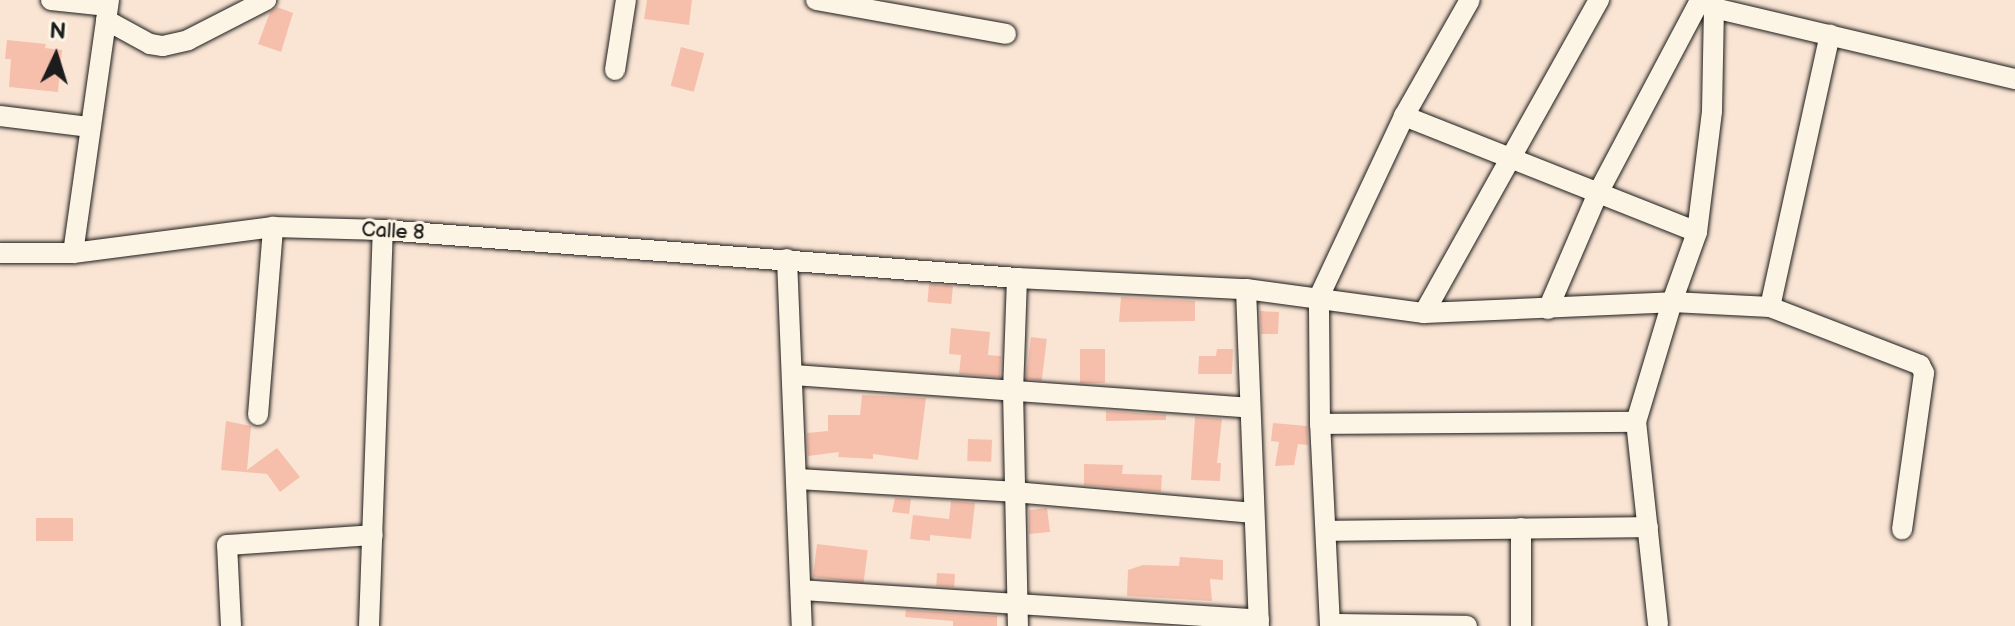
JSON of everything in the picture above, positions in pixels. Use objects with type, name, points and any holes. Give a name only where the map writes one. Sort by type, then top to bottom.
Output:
[{"type":"street","points":[[51,0],[107,9],[150,44],[163,46],[188,40],[266,0]]},
{"type":"street","points":[[615,70],[626,0]]},
{"type":"street","points":[[816,0],[1006,34]]},
{"type":"street","points":[[1467,626],[1330,625],[1320,424],[1319,297],[1404,116],[1470,0]]},
{"type":"street","points":[[1424,313],[1599,0]]},
{"type":"street","points":[[1706,3],[2015,79]]},
{"type":"street","points":[[1548,309],[1598,193],[1706,3]]},
{"type":"street","points":[[1660,625],[1636,422],[1672,302],[1697,232],[1712,111],[1706,3]]},
{"type":"street","points":[[73,253],[107,9]]},
{"type":"street","points":[[1770,307],[1830,35]]},
{"type":"street","points":[[0,116],[90,127]]},
{"type":"street","points":[[1404,116],[1697,232]]},
{"type":"street","points":[[258,415],[273,227]]},
{"type":"street","name":"Calle 8","points":[[0,253],[73,253],[273,227],[383,230],[1017,278],[1246,289],[1424,313],[1672,302],[1770,307],[1920,365],[1924,373],[1902,529]]},
{"type":"street","points":[[369,626],[383,230]]},
{"type":"street","points":[[787,259],[802,626]]},
{"type":"street","points":[[1017,278],[1013,390],[1018,626]]},
{"type":"street","points":[[801,590],[1017,601],[1259,623],[1246,289]]},
{"type":"street","points":[[793,375],[1249,408]]},
{"type":"street","points":[[1320,424],[1636,422]]},
{"type":"street","points":[[798,479],[1014,492],[1254,513]]},
{"type":"street","points":[[1326,531],[1648,527]]},
{"type":"street","points":[[1521,528],[1521,626]]},
{"type":"street","points":[[231,626],[227,545],[373,535]]},
{"type":"building","points":[[647,0],[692,0],[689,25],[644,19]]},
{"type":"building","points":[[277,7],[293,13],[281,52],[258,44],[270,12]]},
{"type":"building","points":[[7,40],[46,44],[45,48],[62,50],[58,92],[9,87],[11,59],[5,59]]},
{"type":"building","points":[[681,47],[704,53],[694,92],[671,86]]},
{"type":"building","points":[[929,284],[953,286],[951,304],[927,302]]},
{"type":"building","points":[[1121,297],[1195,301],[1195,321],[1119,322]]},
{"type":"building","points":[[1260,311],[1279,312],[1278,334],[1261,334]]},
{"type":"building","points":[[951,328],[990,332],[988,355],[1001,356],[1000,377],[959,374],[961,355],[949,354]]},
{"type":"building","points":[[1031,337],[1047,339],[1042,381],[1026,379]]},
{"type":"building","points":[[1080,349],[1105,349],[1105,383],[1080,383]]},
{"type":"building","points":[[1217,349],[1233,349],[1232,374],[1198,374],[1199,356],[1216,356]]},
{"type":"building","points":[[862,395],[926,398],[918,460],[873,454],[873,459],[838,457],[839,452],[808,456],[807,433],[828,431],[828,415],[860,415]]},
{"type":"building","points":[[1106,411],[1166,415],[1166,420],[1106,421]]},
{"type":"building","points":[[1195,417],[1222,419],[1217,463],[1221,463],[1220,481],[1191,480]]},
{"type":"building","points":[[226,421],[251,426],[247,470],[277,448],[300,477],[280,492],[267,474],[221,470]]},
{"type":"building","points":[[1273,423],[1307,426],[1308,445],[1298,444],[1294,465],[1275,466],[1279,442],[1271,441]]},
{"type":"building","points":[[968,439],[992,440],[991,462],[967,461]]},
{"type":"building","points":[[1084,464],[1123,465],[1122,474],[1162,475],[1161,492],[1084,485]]},
{"type":"building","points":[[895,498],[911,499],[909,514],[892,512]]},
{"type":"building","points":[[951,501],[975,503],[971,539],[930,535],[930,541],[910,539],[913,515],[949,519]]},
{"type":"building","points":[[1047,508],[1050,532],[1029,534],[1029,510]]},
{"type":"building","points":[[36,518],[73,518],[73,541],[36,541]]},
{"type":"building","points":[[817,544],[868,550],[864,583],[813,577]]},
{"type":"building","points":[[1180,557],[1223,560],[1223,580],[1210,579],[1212,601],[1127,596],[1128,570],[1143,565],[1179,566]]},
{"type":"building","points":[[937,573],[955,574],[954,587],[936,586]]},
{"type":"building","points":[[906,610],[997,616],[997,626],[953,626],[953,621],[905,617]]}]
